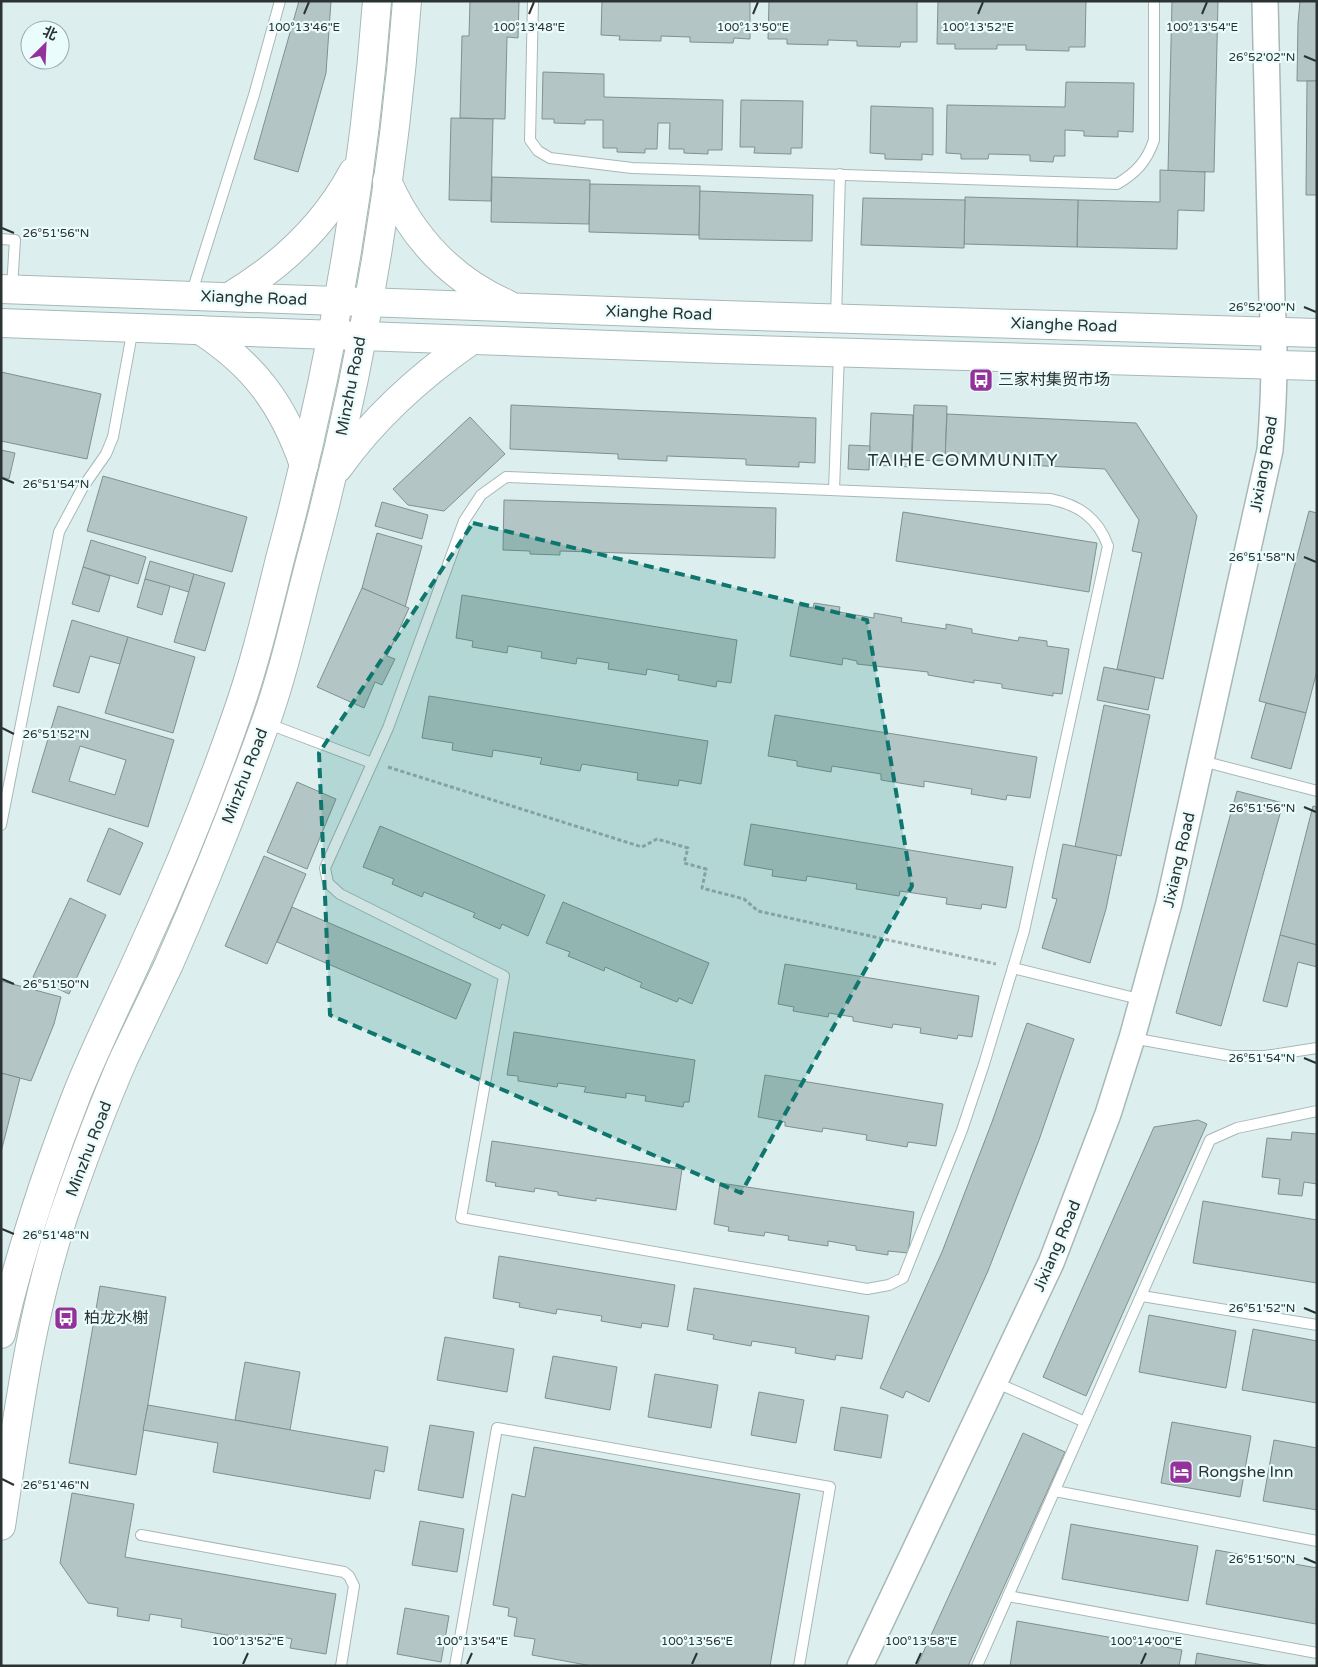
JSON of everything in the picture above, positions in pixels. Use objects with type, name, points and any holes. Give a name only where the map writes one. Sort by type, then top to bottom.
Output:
[{"type":"main road","name":"Minzhu Road","points":[[1,1332],[16,1271],[36,1205],[77,1095],[188,844],[238,713],[258,643],[304,465],[338,302],[360,160],[376,1]]},
{"type":"main road","name":"Minzhu Road","points":[[1,1526],[25,1363],[45,1279],[64,1214],[108,1097],[215,856],[266,723],[333,475],[362,336],[387,181],[406,1]]},
{"type":"main road","points":[[229,297],[274,267],[313,230],[341,192],[360,160]]},
{"type":"main road","points":[[387,181],[411,228],[447,268],[468,284],[515,308]]},
{"type":"main road","name":"Xianghe Road","points":[[7,289],[836,319],[1317,333]]},
{"type":"main road","name":"Xianghe Road","points":[[1,323],[839,352],[1317,366]]},
{"type":"main road","points":[[200,330],[236,356],[266,388],[282,412],[295,438],[304,465]]},
{"type":"main road","points":[[333,475],[370,427],[390,405],[423,376],[472,340]]},
{"type":"street","name":"Jixiang Road","points":[[860,1666],[1052,1263],[1108,1114],[1143,1000],[1169,903],[1270,450],[1275,365],[1265,1]]},
{"type":"lane","points":[[190,296],[251,104],[280,1]]},
{"type":"lane","points":[[533,1],[530,140],[538,151],[550,158],[632,168],[1117,184],[1128,178],[1145,161],[1154,140],[1154,1]]},
{"type":"lane","points":[[836,319],[840,174]]},
{"type":"lane","points":[[1,239],[15,240],[7,289]]},
{"type":"lane","points":[[1,825],[59,532],[83,487],[106,454],[112,437],[134,328]]},
{"type":"lane","points":[[834,490],[839,352]]},
{"type":"lane","points":[[506,477],[834,490],[1050,499],[1077,507],[1088,515],[1104,534],[1108,546],[1024,931],[1014,968],[962,1130],[903,1278],[888,1285],[867,1289],[461,1218],[504,976],[340,894],[328,882],[325,868],[388,728],[464,521],[476,501],[493,485],[506,477]]},
{"type":"lane","points":[[266,723],[372,763]]},
{"type":"lane","points":[[1200,761],[1317,791]]},
{"type":"lane","points":[[1014,968],[1143,1000]]},
{"type":"lane","points":[[1132,1038],[1231,1056],[1265,1056],[1317,1048]]},
{"type":"lane","points":[[977,1666],[1210,1140],[1237,1128],[1317,1111]]},
{"type":"lane","points":[[1142,1296],[1317,1326]]},
{"type":"lane","points":[[994,1382],[1085,1422]]},
{"type":"lane","points":[[455,1666],[497,1428],[830,1486],[799,1666]]},
{"type":"lane","points":[[1055,1491],[1317,1541]]},
{"type":"lane","points":[[141,1535],[344,1572],[349,1576],[354,1586],[341,1666]]},
{"type":"lane","points":[[1008,1596],[1317,1653]]},
{"type":"path","points":[[372,763],[642,847],[657,839],[688,848],[684,863],[706,869],[702,888],[744,899],[758,911],[1014,968]]},
{"type":"highlighted area","points":[[473,523],[867,620],[912,886],[741,1193],[330,1015],[319,753]]},
{"type":"building","points":[[299,1],[331,1],[326,73],[298,172],[254,159]]},
{"type":"building","points":[[470,1],[519,1],[518,38],[507,37],[505,119],[460,118],[462,36],[469,36]]},
{"type":"building","points":[[602,1],[750,1],[750,39],[734,38],[733,43],[690,42],[690,37],[661,36],[661,41],[619,40],[620,36],[601,35]]},
{"type":"building","points":[[769,1],[917,1],[917,42],[901,42],[900,47],[857,46],[857,41],[828,40],[828,45],[787,44],[787,39],[768,39]]},
{"type":"building","points":[[938,1],[1086,1],[1085,47],[1069,47],[1069,51],[1026,50],[1026,45],[997,45],[997,49],[955,49],[955,44],[937,44]]},
{"type":"building","points":[[1172,1],[1218,1],[1214,172],[1168,171]]},
{"type":"building","points":[[1300,1],[1317,1],[1317,81],[1297,81]]},
{"type":"building","points":[[543,72],[604,74],[604,97],[723,100],[722,150],[708,150],[708,154],[684,153],[684,149],[669,149],[670,123],[658,123],[657,149],[645,149],[645,153],[617,152],[617,148],[603,148],[603,120],[585,120],[585,124],[554,123],[554,119],[542,119]]},
{"type":"building","points":[[1307,81],[1317,81],[1317,195],[1306,195]]},
{"type":"building","points":[[1066,82],[1134,83],[1133,132],[1118,131],[1118,137],[1084,136],[1084,131],[1065,130],[1065,156],[1054,156],[1053,162],[1030,161],[1030,155],[989,154],[988,159],[961,159],[961,154],[946,153],[947,105],[1065,107]]},
{"type":"building","points":[[741,100],[803,101],[802,148],[791,148],[791,154],[754,153],[755,147],[740,147]]},
{"type":"building","points":[[871,106],[933,108],[933,155],[922,154],[922,160],[885,159],[885,154],[870,153]]},
{"type":"building","points":[[451,118],[493,119],[491,201],[449,200]]},
{"type":"building","points":[[1160,170],[1205,172],[1204,211],[1178,210],[1177,249],[1077,247],[1078,200],[1160,202]]},
{"type":"building","points":[[492,177],[590,180],[589,224],[491,222]]},
{"type":"building","points":[[590,184],[700,186],[699,235],[589,232]]},
{"type":"building","points":[[700,191],[813,195],[812,241],[699,239]]},
{"type":"building","points":[[965,197],[1078,200],[1077,247],[964,244]]},
{"type":"building","points":[[863,198],[965,200],[964,248],[861,245]]},
{"type":"building","points":[[1,372],[101,394],[87,459],[1,441]]},
{"type":"building","points":[[511,405],[816,418],[815,463],[799,462],[799,467],[746,465],[746,459],[667,456],[667,461],[618,459],[618,454],[510,449]]},
{"type":"building","points":[[914,405],[947,406],[945,461],[912,460]]},
{"type":"building","points":[[871,413],[913,415],[911,467],[869,465]]},
{"type":"building","points":[[947,414],[1136,423],[1197,516],[1163,679],[1117,669],[1142,553],[1132,551],[1139,520],[1105,469],[945,461]]},
{"type":"building","points":[[470,417],[505,454],[444,511],[408,505],[393,489]]},
{"type":"building","points":[[849,445],[870,446],[869,470],[848,469]]},
{"type":"building","points":[[1,450],[15,453],[9,479],[1,477]]},
{"type":"building","points":[[103,476],[247,517],[232,572],[87,531]]},
{"type":"building","points":[[504,500],[776,508],[775,558],[560,551],[560,555],[530,554],[530,551],[503,550]]},
{"type":"building","points":[[382,502],[428,515],[422,539],[375,526]]},
{"type":"building","points":[[1309,511],[1317,513],[1317,671],[1306,713],[1259,701]]},
{"type":"building","points":[[903,512],[1097,543],[1089,592],[896,561]]},
{"type":"building","points":[[377,533],[422,546],[405,607],[362,588]]},
{"type":"building","points":[[91,540],[146,557],[138,584],[83,567]]},
{"type":"building","points":[[150,561],[194,574],[189,592],[145,579]]},
{"type":"building","points":[[83,567],[110,576],[99,612],[72,604]]},
{"type":"building","points":[[194,574],[225,583],[205,651],[174,642]]},
{"type":"building","points":[[145,579],[170,586],[162,615],[137,607]]},
{"type":"building","points":[[362,588],[409,608],[387,656],[395,659],[382,685],[375,682],[364,708],[317,687]]},
{"type":"building","points":[[462,595],[737,640],[731,683],[717,681],[716,687],[678,680],[679,675],[647,669],[646,675],[608,669],[609,663],[577,658],[576,664],[541,658],[542,652],[508,646],[507,653],[472,647],[473,641],[456,638]]},
{"type":"building","points":[[814,603],[840,607],[839,612],[874,618],[874,613],[902,618],[901,622],[946,629],[946,624],[972,629],[972,633],[1018,641],[1019,637],[1047,641],[1047,646],[1069,649],[1062,694],[1053,693],[1053,696],[1002,688],[1002,684],[974,680],[974,683],[928,675],[928,672],[857,664],[857,661],[843,658],[842,665],[790,656],[799,606],[813,608]]},
{"type":"building","points":[[72,620],[128,637],[120,664],[90,656],[79,693],[53,686]]},
{"type":"building","points":[[128,637],[195,657],[173,733],[105,713]]},
{"type":"building","points":[[1104,667],[1155,677],[1148,710],[1097,700]]},
{"type":"building","points":[[429,696],[708,741],[701,784],[679,780],[678,786],[637,780],[638,773],[582,764],[580,771],[540,764],[542,758],[493,750],[492,757],[452,750],[453,743],[422,738]]},
{"type":"building","points":[[1266,703],[1306,713],[1291,769],[1251,758]]},
{"type":"building","points":[[1104,705],[1150,715],[1121,856],[1075,847]]},
{"type":"building","points":[[58,706],[174,740],[148,827],[32,792]],"holes":[[[80,746],[126,760],[115,795],[69,781]]]},
{"type":"building","points":[[775,715],[1037,757],[1030,798],[1007,795],[1006,800],[971,794],[972,789],[924,781],[924,787],[881,780],[881,774],[832,766],[831,772],[797,766],[797,761],[768,756]]},
{"type":"building","points":[[297,782],[336,799],[307,869],[267,852]]},
{"type":"building","points":[[1237,791],[1283,803],[1221,1026],[1176,1013]]},
{"type":"building","points":[[1313,806],[1317,807],[1317,945],[1280,935]]},
{"type":"building","points":[[751,824],[1013,867],[1006,908],[982,904],[981,909],[946,904],[947,898],[900,891],[899,896],[856,889],[857,884],[807,876],[806,881],[772,876],[773,870],[744,865]]},
{"type":"building","points":[[380,826],[545,895],[528,936],[502,924],[500,929],[473,917],[475,913],[424,892],[422,897],[392,884],[394,879],[363,867]]},
{"type":"building","points":[[109,828],[143,843],[120,895],[87,881]]},
{"type":"building","points":[[1063,844],[1117,855],[1106,909],[1090,963],[1042,948],[1057,899],[1052,898]]},
{"type":"building","points":[[264,856],[306,874],[267,964],[225,946]]},
{"type":"building","points":[[70,898],[106,915],[69,994],[33,977]]},
{"type":"building","points":[[563,902],[709,963],[692,1004],[679,998],[677,1002],[640,987],[642,983],[605,967],[604,971],[568,956],[570,952],[546,943]]},
{"type":"building","points":[[292,907],[471,984],[456,1019],[277,942]]},
{"type":"building","points":[[1280,935],[1317,945],[1317,967],[1298,962],[1287,1007],[1263,1001]]},
{"type":"building","points":[[785,964],[979,996],[972,1037],[958,1035],[957,1039],[920,1033],[921,1028],[893,1024],[892,1028],[853,1021],[853,1017],[829,1013],[828,1017],[793,1011],[794,1007],[778,1004]]},
{"type":"building","points":[[1,981],[61,997],[54,1024],[31,1081],[1,1073]]},
{"type":"building","points":[[1027,1023],[1074,1039],[1039,1140],[988,1271],[929,1402],[906,1391],[903,1398],[880,1388],[942,1252],[992,1122]]},
{"type":"building","points":[[514,1032],[695,1060],[689,1102],[684,1102],[683,1107],[645,1101],[646,1096],[626,1093],[626,1098],[584,1092],[586,1087],[558,1083],[557,1087],[518,1081],[518,1076],[507,1075]]},
{"type":"building","points":[[1,1073],[20,1078],[1,1152]]},
{"type":"building","points":[[765,1075],[943,1104],[936,1146],[908,1142],[907,1147],[866,1140],[867,1135],[823,1128],[822,1132],[785,1126],[785,1122],[758,1117]]},
{"type":"building","points":[[1198,1120],[1207,1124],[1086,1396],[1043,1377],[1154,1127]]},
{"type":"building","points":[[1292,1132],[1317,1134],[1317,1184],[1304,1182],[1302,1196],[1278,1194],[1280,1179],[1262,1177],[1267,1138],[1291,1140]]},
{"type":"building","points":[[492,1141],[682,1169],[676,1210],[596,1198],[596,1201],[558,1195],[558,1192],[535,1188],[534,1192],[495,1186],[496,1183],[486,1181]]},
{"type":"building","points":[[720,1183],[914,1212],[908,1253],[888,1251],[888,1255],[856,1250],[856,1246],[828,1241],[828,1246],[788,1240],[789,1236],[765,1232],[764,1236],[728,1231],[729,1227],[714,1224]]},
{"type":"building","points":[[1203,1201],[1317,1220],[1317,1283],[1193,1263]]},
{"type":"building","points":[[499,1256],[675,1285],[668,1327],[642,1323],[641,1328],[601,1321],[602,1316],[557,1309],[556,1314],[519,1307],[520,1303],[493,1298]]},
{"type":"building","points":[[100,1286],[166,1297],[136,1475],[69,1463]]},
{"type":"building","points":[[694,1288],[869,1316],[862,1359],[836,1355],[835,1360],[795,1353],[796,1348],[752,1341],[751,1346],[713,1339],[714,1335],[687,1330]]},
{"type":"building","points":[[1149,1315],[1236,1331],[1226,1388],[1139,1372]]},
{"type":"building","points":[[1253,1329],[1317,1341],[1317,1403],[1242,1390]]},
{"type":"building","points":[[445,1337],[514,1349],[507,1392],[437,1380]]},
{"type":"building","points":[[553,1356],[617,1367],[610,1410],[545,1398]]},
{"type":"building","points":[[245,1362],[300,1372],[290,1430],[235,1420]]},
{"type":"building","points":[[655,1374],[718,1385],[711,1428],[648,1417]]},
{"type":"building","points":[[759,1392],[804,1400],[796,1443],[751,1435]]},
{"type":"building","points":[[148,1405],[388,1447],[384,1472],[375,1470],[370,1499],[213,1472],[218,1443],[143,1430]]},
{"type":"building","points":[[841,1407],[888,1415],[881,1458],[834,1450]]},
{"type":"building","points":[[1172,1422],[1251,1436],[1240,1497],[1161,1483]]},
{"type":"building","points":[[430,1425],[474,1432],[463,1498],[418,1490]]},
{"type":"building","points":[[1023,1433],[1065,1452],[968,1666],[917,1666]]},
{"type":"building","points":[[1274,1440],[1317,1448],[1317,1510],[1263,1501]]},
{"type":"building","points":[[534,1447],[800,1494],[770,1666],[592,1666],[532,1655],[535,1639],[514,1636],[517,1618],[508,1616],[509,1608],[493,1605],[512,1494],[525,1497]]},
{"type":"building","points":[[72,1493],[134,1504],[125,1557],[336,1594],[326,1654],[290,1648],[292,1639],[268,1634],[266,1642],[181,1627],[182,1619],[150,1614],[149,1621],[117,1616],[118,1608],[88,1603],[60,1563]]},
{"type":"building","points":[[420,1521],[464,1529],[457,1572],[412,1565]]},
{"type":"building","points":[[1071,1524],[1198,1546],[1188,1601],[1062,1579]]},
{"type":"building","points":[[1216,1550],[1317,1568],[1316,1624],[1206,1604]]},
{"type":"building","points":[[405,1608],[449,1616],[441,1662],[397,1654]]},
{"type":"building","points":[[1017,1621],[1182,1650],[1179,1666],[1010,1666]]},
{"type":"building","points":[[1197,1653],[1269,1666],[1195,1666]]},
{"type":"place","name":"三家村集贸市场","points":[[981,380]]},
{"type":"place","name":"柏龙水榭","points":[[66,1318]]},
{"type":"place","name":"Rongshe Inn","points":[[1181,1472]]},
{"type":"district","name":"TAIHE COMMUNITY","points":[[963,460]]}]
